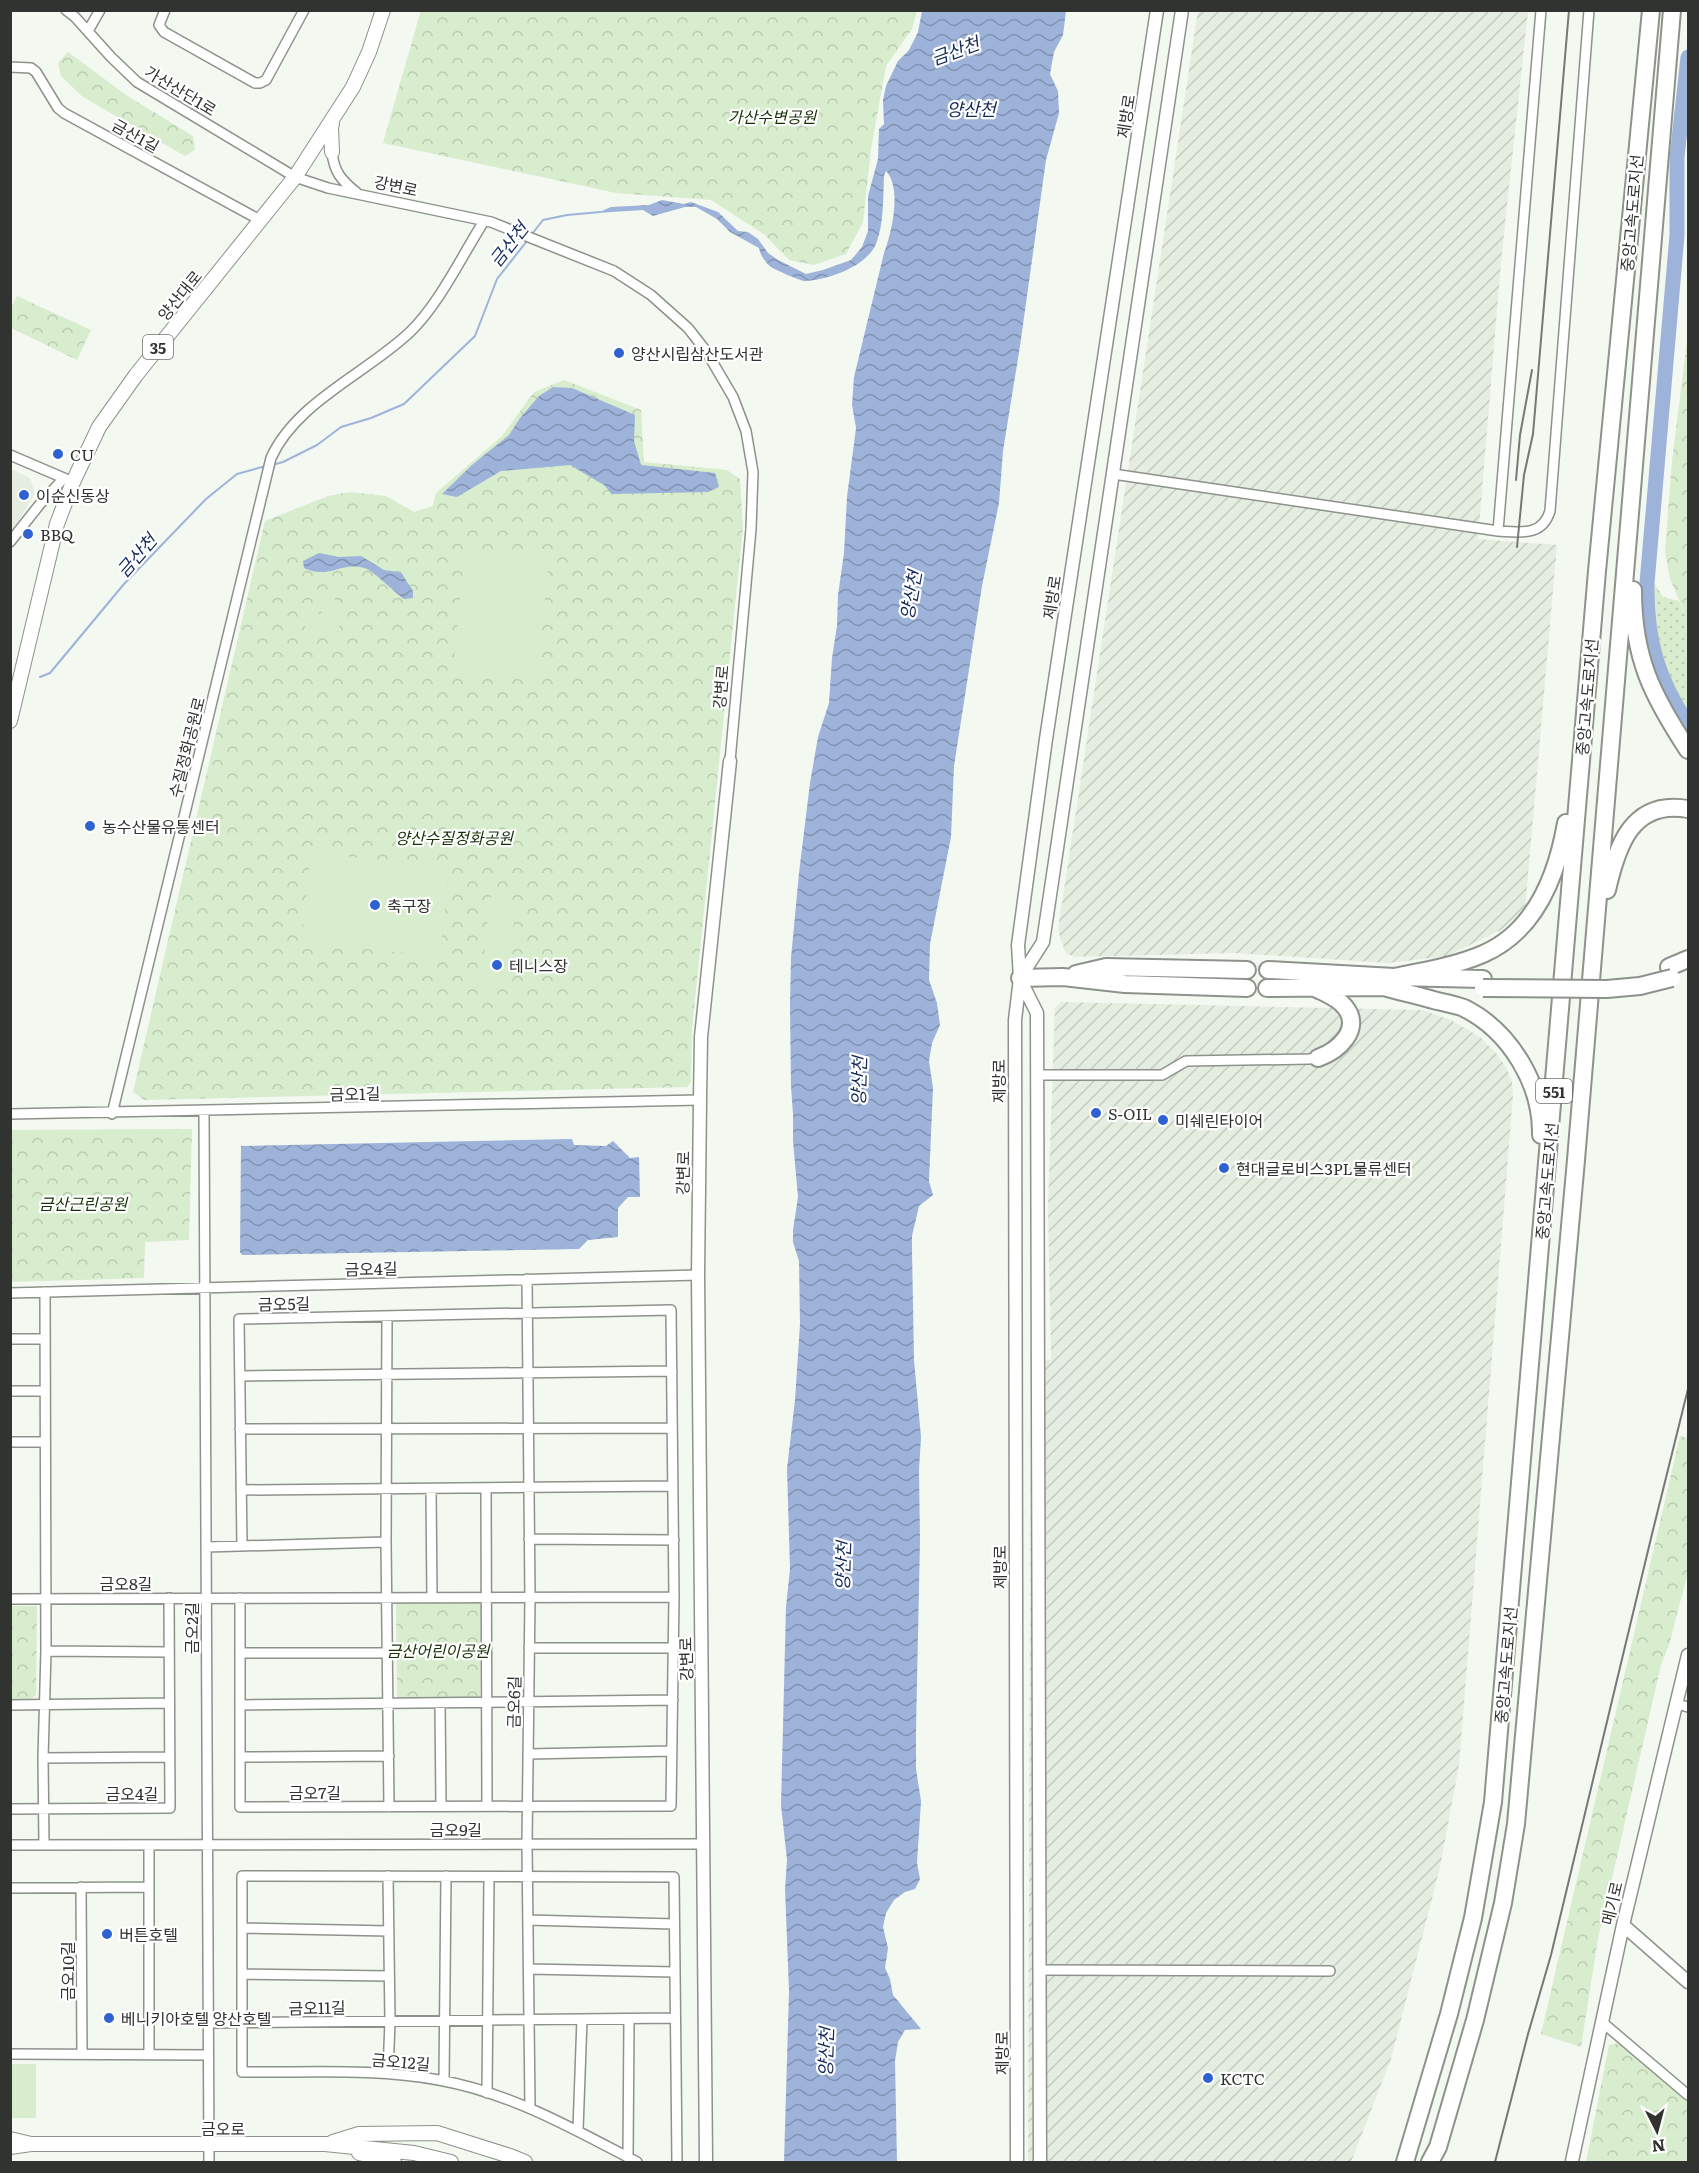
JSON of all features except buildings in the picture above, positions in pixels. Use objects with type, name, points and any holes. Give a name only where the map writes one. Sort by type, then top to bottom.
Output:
[{"type":"highway","name":"중앙고속도로지선","points":[[1405,2163],[1449,2014],[1470,1928],[1493,1802],[1589,657],[1651,10]]},
{"type":"highway","name":"중앙고속도로지선","points":[[1431,2163],[1438,2147],[1475,2020],[1503,1903],[1516,1824],[1672,10]]},
{"type":"highway","points":[[1654,228],[1659,256],[1633,561],[1633,609],[1636,643],[1647,676],[1664,712],[1689,750]]},
{"type":"highway","points":[[1389,982],[1485,953],[1516,932],[1541,900],[1560,857],[1569,807],[1581,675],[1589,657]]},
{"type":"highway","points":[[1582,1077],[1590,1061],[1607,891],[1614,859],[1627,832],[1644,817],[1668,809],[1689,809]]},
{"type":"highway","points":[[1268,988],[1389,982],[1483,983],[1607,989],[1640,986],[1671,972],[1689,959]]},
{"type":"highway","points":[[1064,977],[1107,967],[1248,969]]},
{"type":"highway","points":[[1268,970],[1389,982],[1463,1008],[1494,1029],[1521,1060],[1535,1091],[1542,1122],[1541,1162],[1517,1448],[1521,1471]]},
{"type":"highway","points":[[1671,972],[1689,971]]},
{"type":"highway","points":[[1020,978],[1064,977],[1125,984],[1247,988]]},
{"type":"highway","points":[[1313,987],[1334,996],[1345,1006],[1350,1014],[1351,1024],[1348,1035],[1342,1043],[1331,1053],[1318,1058]]},
{"type":"main road","name":"양산대로","points":[[10,721],[68,480],[99,427],[136,375],[295,177],[336,116],[354,87],[383,10]]},
{"type":"main road","points":[[332,152],[330,127],[336,116]]},
{"type":"main road","points":[[325,2144],[359,2134],[437,2133],[525,2163]]},
{"type":"main road","name":"금오로","points":[[10,2139],[31,2144]]},
{"type":"main road","name":"금오로","points":[[10,2147],[31,2144],[325,2144],[414,2153],[451,2163]]},
{"type":"main road","points":[[325,2144],[394,2163]]},
{"type":"street","name":"가산산단1로","points":[[66,10],[137,82],[295,177]]},
{"type":"street","points":[[88,31],[100,10]]},
{"type":"street","points":[[165,10],[159,25],[164,32],[255,83],[266,80],[300,12]]},
{"type":"street","name":"제방로","points":[[1017,2163],[1015,1020],[1020,978],[1018,945],[1045,751],[1157,10]]},
{"type":"street","points":[[1040,2163],[1036,1012],[1020,978],[1043,942],[1182,10]]},
{"type":"street","points":[[1498,531],[1541,10]]},
{"type":"street","points":[[1113,474],[1498,531],[1527,532],[1537,529],[1547,521],[1550,511],[1589,10]]},
{"type":"street","name":"금산1길","points":[[10,67],[31,68],[36,72],[58,108],[64,113],[260,220]]},
{"type":"street","points":[[332,152],[335,170],[342,181],[359,194]]},
{"type":"street","name":"강변로","points":[[295,177],[328,188],[488,221],[614,271],[663,304],[688,328],[706,351],[726,384],[745,428],[753,472],[753,502],[730,761],[701,1037],[698,1275],[706,2163]]},
{"type":"street","name":"수질정화공원로","points":[[112,1114],[255,528],[262,486],[273,453],[291,428],[317,404],[411,331],[429,310],[488,221]]},
{"type":"street","points":[[10,455],[68,480],[40,504],[10,542]]},
{"type":"street","points":[[1037,1075],[1162,1075],[1186,1061],[1318,1058]]},
{"type":"street","name":"금오1길","points":[[10,1114],[112,1114],[700,1100]]},
{"type":"street","name":"금오2길","points":[[204,1112],[209,2163]]},
{"type":"street","name":"금오4길","points":[[10,1293],[698,1275]]},
{"type":"street","points":[[527,1279],[530,1597]]},
{"type":"street","points":[[44,1845],[45,1292]]},
{"type":"street","name":"금오5길","points":[[242,1546],[239,1319],[671,1310],[674,1597]]},
{"type":"street","points":[[387,1316],[386,1542],[389,1807]]},
{"type":"street","points":[[10,1339],[45,1339]]},
{"type":"street","points":[[240,1376],[672,1371]]},
{"type":"street","points":[[10,1391],[45,1391]]},
{"type":"street","points":[[240,1429],[672,1428]]},
{"type":"street","points":[[10,1442],[45,1442]]},
{"type":"street","points":[[241,1490],[673,1486]]},
{"type":"street","name":"금오6길","points":[[486,1488],[486,1702]]},
{"type":"street","points":[[430,1489],[432,1598]]},
{"type":"street","points":[[529,1539],[674,1540]]},
{"type":"street","points":[[206,1547],[386,1542]]},
{"type":"street","name":"금오6길","points":[[528,1876],[530,1597]]},
{"type":"street","points":[[206,1598],[674,1597]]},
{"type":"street","name":"금오7길","points":[[240,1598],[240,1807],[389,1807],[671,1806],[674,1597]]},
{"type":"street","name":"금오4길","points":[[10,1809],[170,1808],[169,1598]]},
{"type":"street","name":"금오8길","points":[[10,1599],[206,1598]]},
{"type":"street","points":[[529,1648],[674,1648]]},
{"type":"street","points":[[46,1651],[170,1652]]},
{"type":"street","points":[[240,1653],[387,1653]]},
{"type":"street","name":"메기로","points":[[1572,2161],[1623,1925],[1683,1706],[1689,1655]]},
{"type":"street","points":[[240,1705],[673,1700]]},
{"type":"street","points":[[486,1702],[488,1806]]},
{"type":"street","points":[[10,1705],[170,1703]]},
{"type":"street","points":[[440,1703],[441,1806]]},
{"type":"street","points":[[528,1754],[672,1751]]},
{"type":"street","points":[[240,1757],[389,1756]]},
{"type":"street","points":[[43,1758],[170,1757]]},
{"type":"street","points":[[10,1845],[207,1844]]},
{"type":"street","name":"금오9길","points":[[207,1844],[704,1844]]},
{"type":"street","points":[[149,1845],[149,2054]]},
{"type":"street","name":"금오12길","points":[[633,2160],[578,2130],[530,2108],[444,2081],[388,2073],[242,2072],[242,1876],[674,1877],[676,2163]]},
{"type":"street","points":[[388,1876],[390,2021],[388,2073]]},
{"type":"street","points":[[444,2081],[446,1876]]},
{"type":"street","points":[[488,2093],[489,1876]]},
{"type":"street","points":[[528,1876],[530,2108]]},
{"type":"street","name":"금오10길","points":[[81,1887],[82,2054]]},
{"type":"street","points":[[10,1888],[149,1887]]},
{"type":"street","points":[[528,1920],[674,1924]]},
{"type":"street","points":[[1623,1925],[1689,1982]]},
{"type":"street","points":[[242,1928],[389,1931]]},
{"type":"street","points":[[529,1969],[675,1972]]},
{"type":"street","points":[[1040,1970],[1330,1971]]},
{"type":"street","points":[[242,1974],[389,1976]]},
{"type":"street","name":"금오11길","points":[[208,2023],[675,2018]]},
{"type":"street","points":[[578,2130],[582,2019]]},
{"type":"street","points":[[629,2019],[633,2160]]},
{"type":"street","points":[[1602,2022],[1689,2095]]},
{"type":"street","points":[[10,2054],[208,2055]]},
{"type":"shaded area","points":[[1198,11],[1528,11],[1501,262],[1478,539],[1557,545],[1525,910],[1501,930],[1447,956],[1389,963],[1234,953],[1074,957],[1066,953],[1061,941],[1058,929]]},
{"type":"shaded area","points":[[11,469],[30,478],[35,493],[11,533]]},
{"type":"shaded area","points":[[1061,1002],[1422,1010],[1451,1020],[1480,1037],[1506,1067],[1512,1082],[1513,1096],[1459,1765],[1440,1867],[1391,2059],[1351,2162],[1028,2162],[1031,1359],[1051,1360],[1048,1207],[1055,1008]]},
{"type":"green space","name":"가산수변공원","points":[[421,10],[917,11],[912,29],[886,66],[871,149],[863,222],[846,254],[814,265],[789,260],[765,235],[711,200],[616,193],[383,143]]},
{"type":"green space","points":[[68,52],[126,95],[193,136],[195,150],[185,156],[83,97],[61,76],[58,63]]},
{"type":"green space","points":[[17,296],[91,330],[77,360],[11,328],[11,308]]},
{"type":"green space","points":[[1688,333],[1688,620],[1670,579],[1665,551],[1672,461]]},
{"type":"green space","name":"양산수질정화공원","points":[[564,380],[641,410],[644,462],[727,470],[740,479],[743,527],[692,1029],[691,1082],[687,1087],[144,1100],[133,1092],[265,521],[328,496],[350,492],[386,496],[414,512],[433,506],[436,493],[502,436],[534,392]]},
{"type":"green space","points":[[465,550],[549,558],[537,681],[453,673]]},
{"type":"green space","points":[[1652,580],[1663,597],[1679,601],[1688,620],[1688,712],[1669,679],[1655,642],[1651,613]]},
{"type":"green space","points":[[332,594],[347,622],[332,630],[316,602]]},
{"type":"green space","points":[[314,605],[329,632],[314,640],[297,614]]},
{"type":"green space","name":"축구장","points":[[324,854],[437,866],[449,870],[440,953],[423,955],[318,944],[302,940],[310,856]]},
{"type":"green space","points":[[490,897],[516,900],[507,988],[481,986]]},
{"type":"green space","name":"금산근린공원","points":[[192,1129],[189,1240],[145,1242],[144,1278],[11,1282],[11,1130]]},
{"type":"green space","points":[[1680,1436],[1688,1438],[1688,1572],[1669,1645],[1661,1665],[1598,1939],[1581,2047],[1541,2034]]},
{"type":"green space","name":"금산어린이공원","points":[[396,1603],[481,1603],[480,1697],[397,1698]]},
{"type":"green space","points":[[11,1606],[37,1606],[36,1695],[31,1699],[11,1700]]},
{"type":"green space","points":[[1620,2043],[1688,2102],[1688,2162],[1586,2162],[1609,2045]]},
{"type":"green space","points":[[11,2064],[36,2064],[36,2118],[11,2118]]},
{"type":"water","name":"양산천","points":[[922,11],[1066,11],[1063,35],[1054,52],[1050,74],[1058,91],[1059,113],[1046,160],[1003,451],[999,503],[982,586],[954,766],[951,837],[930,944],[929,980],[937,1003],[940,1025],[932,1043],[929,1061],[933,1088],[929,1181],[933,1195],[919,1206],[912,1236],[914,1360],[921,1437],[916,1730],[916,1769],[921,1801],[917,1863],[920,1879],[915,1889],[905,1892],[894,1900],[886,1913],[883,1927],[888,1948],[885,1968],[893,1995],[921,2029],[905,2030],[898,2042],[895,2061],[897,2162],[784,2162],[789,1991],[785,1889],[787,1860],[781,1805],[786,1607],[790,1569],[787,1469],[795,1400],[800,1324],[799,1261],[793,1242],[798,1197],[791,1086],[791,958],[810,783],[818,737],[829,703],[844,553],[847,497],[856,428],[852,405],[854,377],[890,234],[895,199],[894,188],[886,171],[880,228],[876,244],[871,252],[855,266],[845,271],[805,281],[771,267],[759,248],[730,232],[717,219],[696,207],[685,207],[653,216],[643,210],[597,213],[611,207],[649,205],[662,200],[684,204],[691,202],[718,212],[738,231],[748,232],[758,239],[768,253],[806,274],[851,260],[862,247],[868,231],[868,196],[878,159],[879,129],[884,124],[883,100],[886,86],[898,61],[909,50],[918,32]]},
{"type":"water","points":[[553,387],[572,388],[635,415],[634,441],[641,465],[715,473],[719,487],[708,492],[612,494],[604,485],[570,465],[501,471],[457,497],[442,494],[472,465],[509,435],[539,396]]},
{"type":"water","points":[[319,553],[339,557],[361,556],[384,570],[398,572],[402,574],[413,591],[413,598],[404,599],[364,568],[356,566],[321,572],[304,568],[303,561]]},
{"type":"water","points":[[572,1139],[574,1145],[606,1146],[613,1141],[630,1158],[639,1157],[640,1197],[628,1197],[618,1208],[618,1237],[588,1240],[579,1249],[242,1255],[240,1252],[241,1146]]},
{"type":"waterway","points":[[1688,57],[1677,157],[1677,235],[1647,583],[1651,639],[1656,657],[1668,691],[1688,724]]},
{"type":"waterway","name":"금산천","points":[[532,234],[543,220],[600,212]]},
{"type":"waterway","name":"금산천","points":[[272,465],[317,445],[341,427],[371,418],[404,404],[475,336],[497,279],[527,241]]},
{"type":"waterway","name":"금산천","points":[[40,677],[50,673],[124,584],[206,499],[237,474],[266,466]]},
{"type":"railway","points":[[1517,547],[1524,475],[1533,434],[1569,10]]},
{"type":"railway","points":[[1516,480],[1520,435],[1532,370]]},
{"type":"railway","points":[[1495,2162],[1551,1955],[1688,1389]]},
{"type":"place","name":"양산시립삼산도서관","points":[[619,353]]},
{"type":"place","name":"CU","points":[[58,454]]},
{"type":"place","name":"이순신동상","points":[[24,495]]},
{"type":"place","name":"BBQ","points":[[28,534]]},
{"type":"place","name":"농수산물유통센터","points":[[90,826]]},
{"type":"place","name":"축구장","points":[[375,905]]},
{"type":"place","name":"테니스장","points":[[497,965]]},
{"type":"place","name":"S-OIL","points":[[1096,1113]]},
{"type":"place","name":"미쉐린타이어","points":[[1163,1120]]},
{"type":"place","name":"현대글로비스3PL물류센터","points":[[1224,1168]]},
{"type":"place","name":"버튼호텔","points":[[107,1934]]},
{"type":"place","name":"베니키아호텔 양산호텔","points":[[109,2018]]},
{"type":"place","name":"KCTC","points":[[1208,2078]]}]
